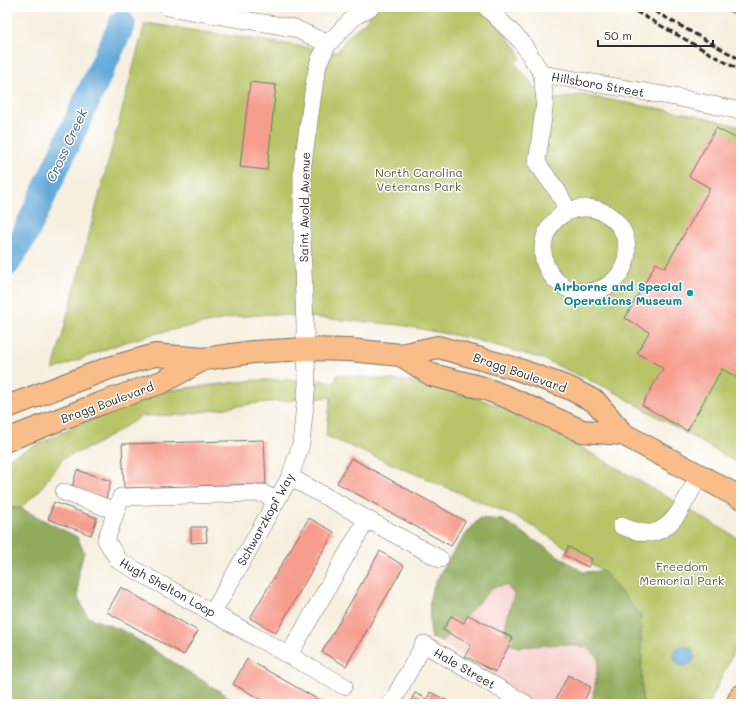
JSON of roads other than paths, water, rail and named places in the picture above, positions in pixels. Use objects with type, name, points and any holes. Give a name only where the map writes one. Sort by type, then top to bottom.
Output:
[{"type":"main road","name":"Bragg Boulevard","points":[[7,407],[88,375],[156,355],[204,359],[253,352],[306,349],[350,350],[400,355],[438,348],[491,360],[543,378],[596,402],[623,434],[741,498]]},
{"type":"main road","name":"Bragg Boulevard","points":[[400,355],[432,375],[483,388],[507,397],[582,431],[623,434]]},
{"type":"main road","name":"Bragg Boulevard","points":[[7,440],[98,404],[162,382],[204,359]]},
{"type":"main road","points":[[736,704],[741,696]]},
{"type":"street","points":[[168,7],[294,28],[328,44],[354,17],[371,7]]},
{"type":"street","name":"Hillsboro Street","points":[[486,7],[521,41],[542,74],[680,98],[741,111]]},
{"type":"street","name":"Saint Avold Avenue","points":[[306,349],[302,240],[303,164],[315,79],[319,61],[328,44]]},
{"type":"street","points":[[542,74],[546,101],[538,163],[558,192],[568,211]]},
{"type":"street","points":[[585,208],[602,211],[617,222],[626,237],[628,250],[626,264],[616,279],[602,289],[585,292],[568,288],[554,278],[548,270],[543,254],[546,236],[554,221],[568,211],[585,208]]},
{"type":"street","name":"Schwarzkopf Way","points":[[213,612],[290,477],[301,444],[304,426],[307,384],[306,349]]},
{"type":"street","points":[[621,526],[651,533],[668,525],[677,513],[699,475]]},
{"type":"street","points":[[290,477],[440,559]]},
{"type":"street","points":[[64,492],[116,511]]},
{"type":"street","name":"Hugh Shelton Loop","points":[[276,501],[263,493],[121,496],[106,540],[119,561],[344,686]]},
{"type":"street","points":[[289,655],[367,519]]},
{"type":"street","name":"Hale Street","points":[[391,704],[424,644],[526,704]]},
{"type":"water","points":[[684,646],[691,649],[694,656],[691,663],[684,666],[677,663],[674,656],[677,649]]},
{"type":"waterway","name":"Cross Creek","points":[[7,263],[26,232],[122,24]]},
{"type":"railway","points":[[628,7],[741,71]]},
{"type":"railway","points":[[647,7],[741,60]]},
{"type":"place","name":"Airborne and Special Operations Museum","points":[[690,293]]},
{"type":"park label","name":"North Carolina Veterans Park","points":[[419,179]]},
{"type":"park label","name":"Freedom Memorial Park","points":[[682,573]]}]
